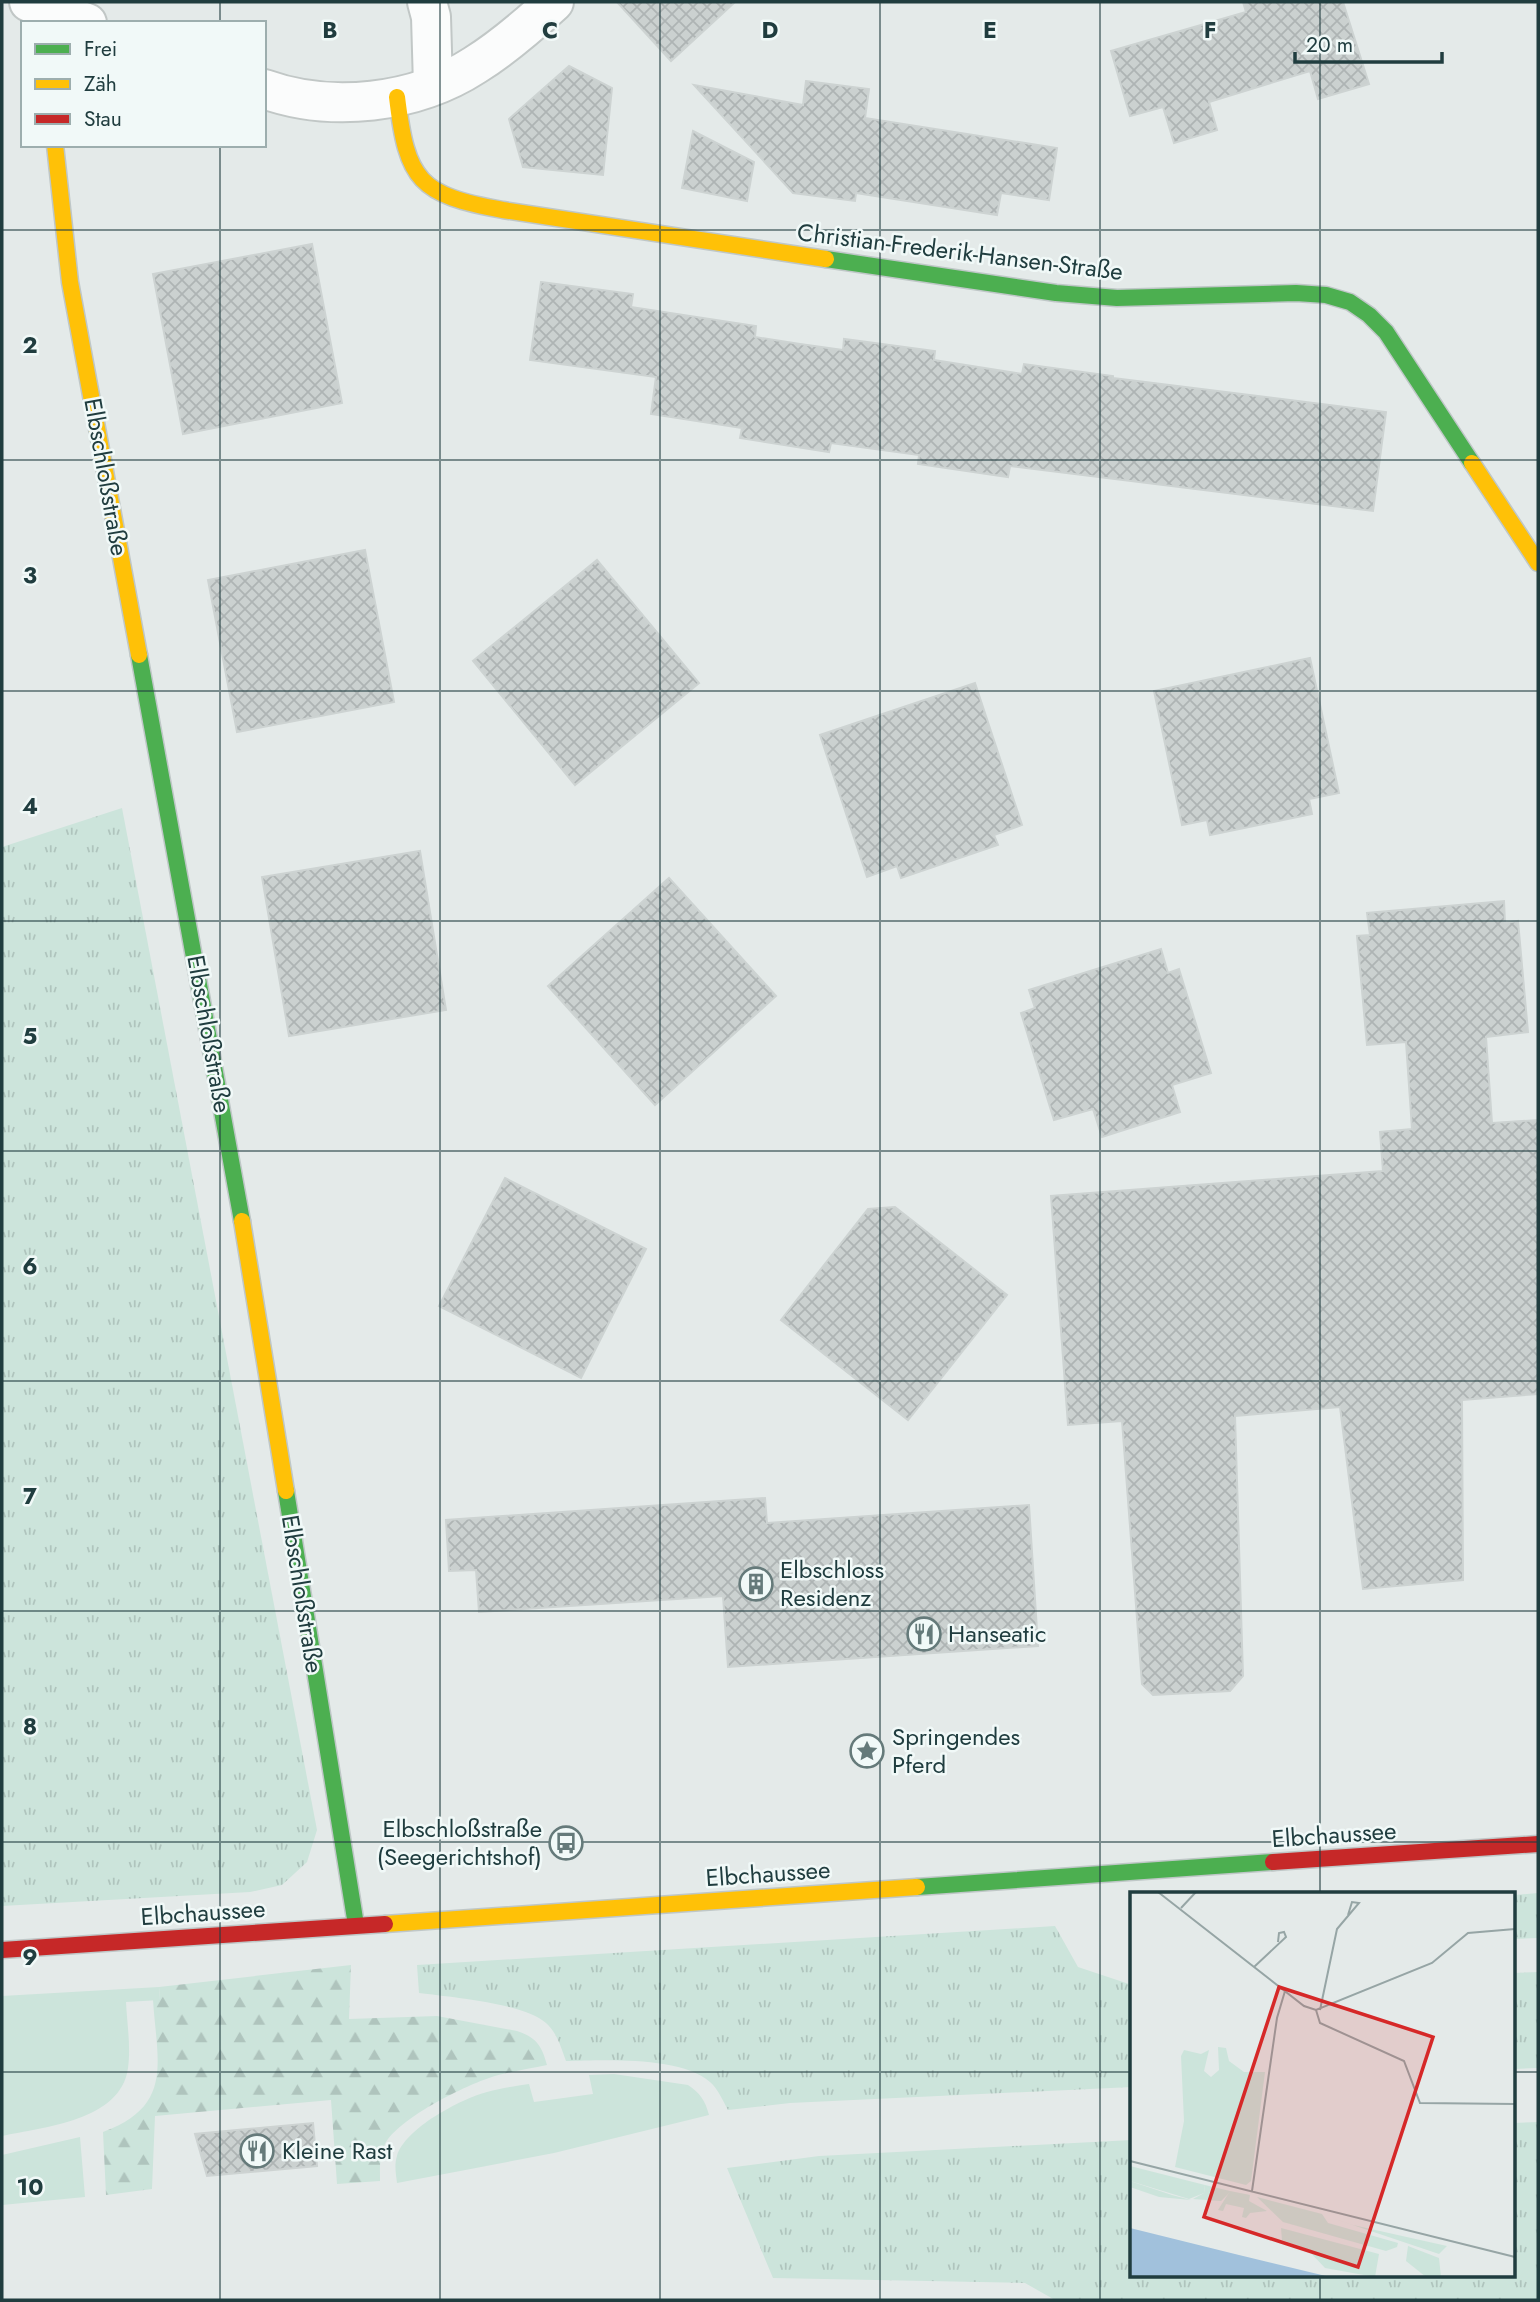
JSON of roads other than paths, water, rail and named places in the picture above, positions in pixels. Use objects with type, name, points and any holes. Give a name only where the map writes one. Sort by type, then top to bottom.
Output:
[{"type":"street","points":[[29,2],[71,20]]},
{"type":"street","points":[[427,2],[431,17],[433,85]]},
{"type":"street","points":[[266,90],[345,102],[397,97],[433,85],[474,66],[517,36],[554,2]]},
{"type":"street","name":"Christian-Frederik-Hansen-Straße","points":[[397,97],[400,125],[407,150],[415,170],[425,184],[454,199],[477,204],[550,218],[1056,293],[1117,298],[1296,293],[1326,295],[1350,302],[1369,315],[1386,332],[1538,563]]},
{"type":"street","name":"Elbschloßstraße","points":[[55,147],[70,282],[232,1160],[356,1925]]},
{"type":"street","name":"Elbchaussee","points":[[2,1950],[1538,1844]]},
{"type":"place","name":"Elbschloss Residenz","points":[[756,1584]]},
{"type":"place","name":"Hanseatic","points":[[924,1634]]},
{"type":"place","name":"Springendes Pferd","points":[[867,1751]]},
{"type":"place","name":"Elbschloßstraße (Seegerichtshof)","points":[[566,1843]]},
{"type":"place","name":"Kleine Rast","points":[[257,2151]]}]
